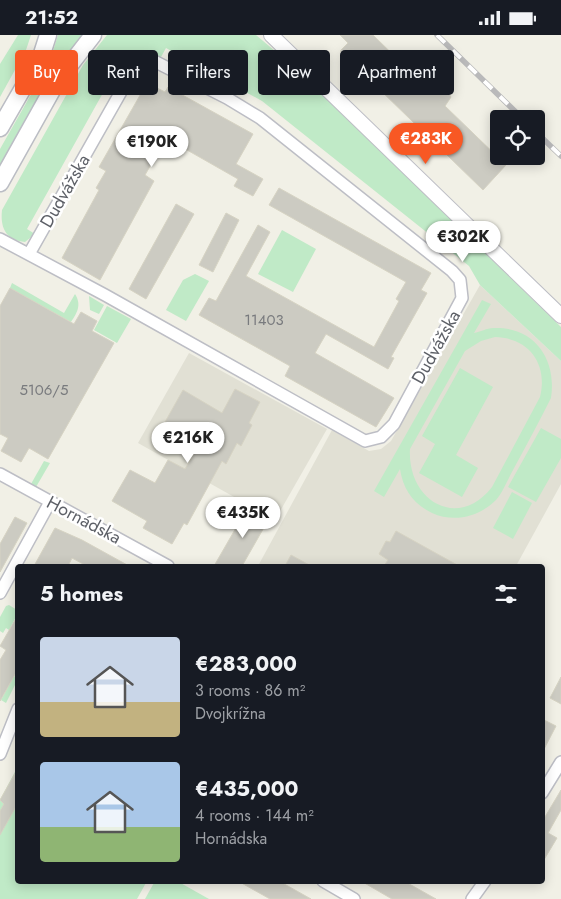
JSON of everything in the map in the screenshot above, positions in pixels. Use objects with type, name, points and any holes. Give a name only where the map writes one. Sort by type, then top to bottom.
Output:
[{"type":"main road","points":[[0,128],[41,57],[48,35]]},
{"type":"main road","points":[[0,183],[56,83],[93,35]]},
{"type":"street","points":[[271,35],[561,316]]},
{"type":"street","name":"Dudvážska","points":[[0,239],[365,441],[381,437],[394,423],[462,297],[460,280],[452,271],[260,118],[227,98],[152,61],[142,62],[135,67],[30,254]]},
{"type":"street","name":"Hornádska","points":[[0,474],[164,564]]},
{"type":"street","points":[[16,564],[50,502]]},
{"type":"street","points":[[0,593],[15,566]]},
{"type":"street","points":[[0,753],[15,715]]},
{"type":"street","points":[[545,788],[560,765]]},
{"type":"street","points":[[330,884],[354,899]]},
{"type":"street","points":[[472,899],[483,884]]},
{"type":"shaded area","points":[[480,285],[561,361],[561,484],[517,564],[259,564],[332,430],[369,451],[381,449],[391,441]]},
{"type":"shaded area","points":[[189,353],[327,429],[275,520],[138,443]]},
{"type":"green space","points":[[18,35],[31,35],[26,50],[15,50],[15,70],[0,97],[0,64]]},
{"type":"green space","points":[[58,35],[84,35],[71,50],[53,50]]},
{"type":"green space","points":[[107,35],[256,35],[274,50],[258,50],[258,95],[324,95],[561,327],[561,361],[480,285],[469,266],[262,101],[248,93],[248,50],[170,50],[166,48],[161,57],[158,56],[158,50],[95,50]]},
{"type":"green space","points":[[88,59],[88,95],[102,95],[27,229],[35,234],[25,242],[18,241],[9,236],[3,228],[2,210],[66,95],[78,95],[78,74]]},
{"type":"green space","points":[[31,95],[41,95],[0,169],[0,149]]},
{"type":"green space","points":[[282,230],[316,249],[293,292],[258,274]]},
{"type":"green space","points":[[195,274],[209,281],[186,321],[166,310],[183,280]]},
{"type":"green space","points":[[12,283],[64,313],[75,294],[78,302],[77,312],[71,322],[10,288]]},
{"type":"green space","points":[[89,296],[104,305],[99,314],[90,310]]},
{"type":"green space","points":[[482,300],[491,304],[474,333],[491,328],[508,329],[521,333],[531,339],[540,348],[546,359],[552,384],[551,398],[501,493],[496,500],[482,511],[466,517],[449,518],[432,513],[414,500],[406,489],[400,469],[384,497],[374,491]],"holes":[[[495,337],[518,342],[534,355],[539,364],[541,374],[540,397],[492,487],[479,500],[464,507],[450,508],[437,504],[426,495],[417,483],[411,467],[410,449],[465,351],[481,341]]]},
{"type":"green space","points":[[107,306],[131,319],[117,343],[94,330]]},
{"type":"green space","points":[[460,368],[493,387],[456,455],[478,468],[462,497],[419,473],[435,444],[422,436]]},
{"type":"green space","points":[[541,428],[561,439],[561,458],[536,502],[508,487]]},
{"type":"green space","points":[[44,461],[50,463],[36,487],[31,484]]},
{"type":"green space","points":[[512,492],[532,503],[513,539],[493,528]]},
{"type":"green space","points":[[9,605],[15,609],[15,619],[9,630],[6,628],[3,633],[0,631],[0,617],[6,606]]},
{"type":"green space","points":[[14,676],[15,685],[6,703],[1,700]]},
{"type":"green space","points":[[15,772],[15,884],[145,884],[137,899],[0,899],[0,800]]},
{"type":"green space","points":[[153,884],[182,884],[209,899],[145,899]]},
{"type":"building","points":[[340,35],[373,35],[388,50],[341,50],[348,43]]},
{"type":"building","points":[[168,87],[168,95],[182,95],[253,134],[236,164],[263,179],[253,196],[234,186],[238,179],[166,138],[145,175],[154,181],[100,280],[62,258],[99,190],[96,188],[106,171],[99,167],[140,95],[158,95],[158,88],[165,92]]},
{"type":"building","points":[[385,95],[450,95],[451,97],[445,106],[490,150],[490,165],[506,165],[483,190]]},
{"type":"building","points":[[279,188],[431,273],[421,290],[427,293],[391,357],[394,358],[388,369],[326,334],[315,353],[394,398],[376,427],[285,376],[290,366],[199,315],[209,298],[216,301],[258,225],[270,232],[246,276],[374,347],[399,301],[396,299],[406,282],[269,205]]},
{"type":"building","points":[[176,204],[194,214],[146,299],[129,289]]},
{"type":"building","points":[[226,213],[239,220],[213,272],[199,265]]},
{"type":"building","points":[[10,288],[74,324],[81,312],[97,321],[92,331],[114,343],[48,459],[29,448],[21,462],[1,451],[8,438],[0,434],[0,306]]},
{"type":"building","points":[[235,389],[260,402],[249,423],[252,425],[241,446],[237,443],[226,464],[222,461],[187,525],[184,523],[172,544],[143,528],[147,521],[112,501],[130,470],[155,483],[168,460],[185,469],[201,442],[165,422],[183,390],[222,413]]},
{"type":"building","points":[[248,507],[269,518],[243,564],[215,564]]},
{"type":"building","points":[[15,517],[27,523],[0,572],[0,544]]},
{"type":"building","points":[[55,528],[82,540],[125,564],[83,564],[72,558],[69,564],[35,564]]},
{"type":"building","points":[[396,531],[455,564],[385,564],[388,560],[379,554],[386,541],[390,542]]},
{"type":"building","points":[[291,555],[307,564],[286,564]]},
{"type":"building","points":[[15,620],[15,674],[0,701],[0,660],[6,650],[0,646]]},
{"type":"building","points":[[561,677],[561,704],[550,698]]},
{"type":"building","points":[[545,720],[556,726],[545,747]]},
{"type":"building","points":[[15,773],[15,808],[0,835],[0,811],[4,804],[0,800]]},
{"type":"building","points":[[561,790],[561,810],[548,833],[557,838],[545,858],[545,817]]},
{"type":"building","points":[[243,884],[284,884],[311,899],[270,899]]},
{"type":"building","points":[[366,884],[409,884],[436,899],[392,899]]},
{"type":"railway","points":[[437,35],[514,110]]},
{"type":"railway","points":[[545,141],[561,156]]}]
